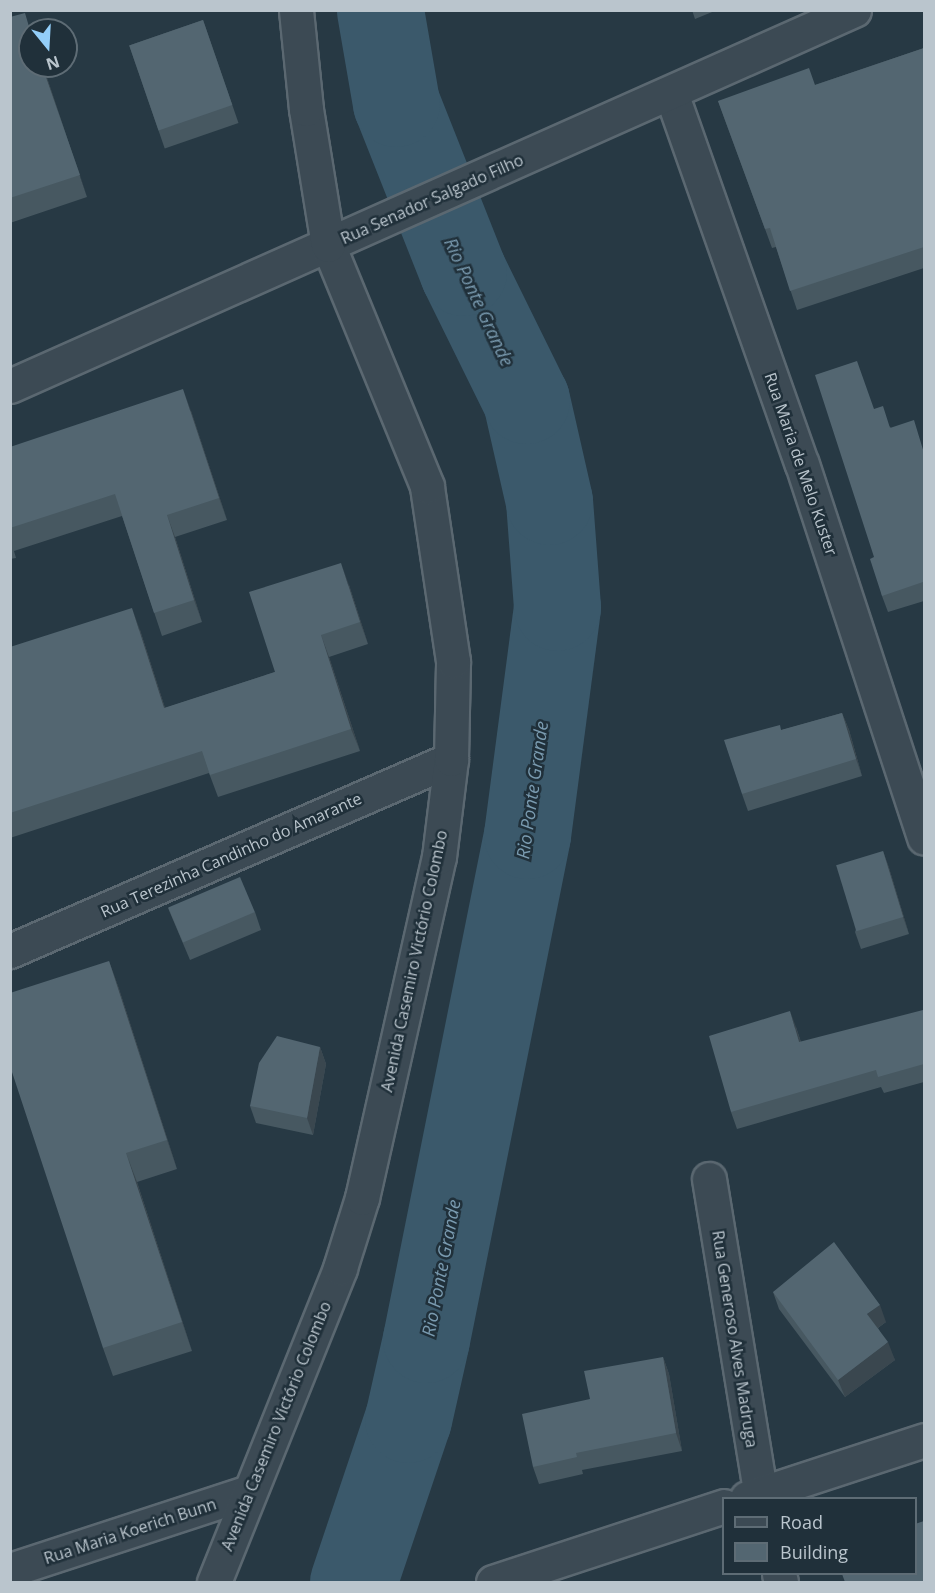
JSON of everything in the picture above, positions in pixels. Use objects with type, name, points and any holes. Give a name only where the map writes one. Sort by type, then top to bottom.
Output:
[{"type":"street","name":"Avenida Casemiro Victório Colombo","points":[[214,1582],[339,1268],[362,1198],[439,857],[451,759],[453,661],[428,486],[328,245],[306,108],[296,10]]},
{"type":"street","name":"Rua Senador Salgado Filho","points":[[10,387],[854,10]]},
{"type":"street","name":"Rua Maria de Melo Kuster","points":[[670,93],[802,464],[924,838]]},
{"type":"street","name":"Rua Terezinha Candinho do Amarante","points":[[10,951],[451,759]]},
{"type":"street","name":"Rua Generoso Alves Madruga","points":[[709,1179],[756,1497]]},
{"type":"street","points":[[756,1497],[924,1440]]},
{"type":"street","name":"Rua Maria Koerich Bunn","points":[[10,1570],[249,1492]]},
{"type":"street","points":[[493,1582],[722,1506]]},
{"type":"building","points":[[25,13],[26,18],[18,18],[18,78],[46,78],[80,175],[10,198],[10,17]]},
{"type":"building","points":[[203,20],[232,105],[159,130],[129,45]]},
{"type":"building","points":[[924,48],[924,247],[790,291],[770,228],[765,229],[718,101],[809,68],[815,85]]},
{"type":"building","points":[[857,361],[874,409],[883,406],[890,428],[914,420],[924,453],[924,586],[923,582],[882,596],[870,559],[874,557],[815,375]]},
{"type":"building","points":[[183,389],[219,498],[167,515],[194,600],[154,613],[115,494],[10,528],[10,447]]},
{"type":"building","points":[[341,563],[360,622],[321,635],[351,729],[210,775],[202,751],[10,813],[10,647],[132,608],[164,708],[275,672],[249,592]]},
{"type":"building","points":[[842,713],[856,759],[742,794],[724,740],[780,725],[781,730]]},
{"type":"building","points":[[883,851],[903,917],[856,931],[836,865]]},
{"type":"building","points":[[240,877],[255,912],[183,942],[168,907]]},
{"type":"building","points":[[109,961],[167,1140],[126,1153],[182,1322],[103,1348],[10,1066],[10,993]]},
{"type":"building","points":[[923,1010],[924,1064],[878,1077],[876,1070],[731,1112],[709,1036],[790,1011],[799,1042]]},
{"type":"building","points":[[277,1036],[320,1047],[307,1118],[250,1106],[259,1063]]},
{"type":"building","points":[[834,1242],[880,1305],[867,1314],[888,1342],[838,1380],[773,1292]]},
{"type":"building","points":[[663,1357],[676,1433],[576,1453],[577,1457],[533,1467],[522,1414],[590,1399],[584,1371]]},
{"type":"building","points":[[924,1521],[924,1582],[845,1582],[842,1575],[917,1575],[917,1523]]},
{"type":"waterway","name":"Rio Ponte Grande","points":[[353,1582],[408,1419],[426,1339],[527,835],[557,607],[549,501],[526,400],[463,272],[396,103],[380,10]]}]
